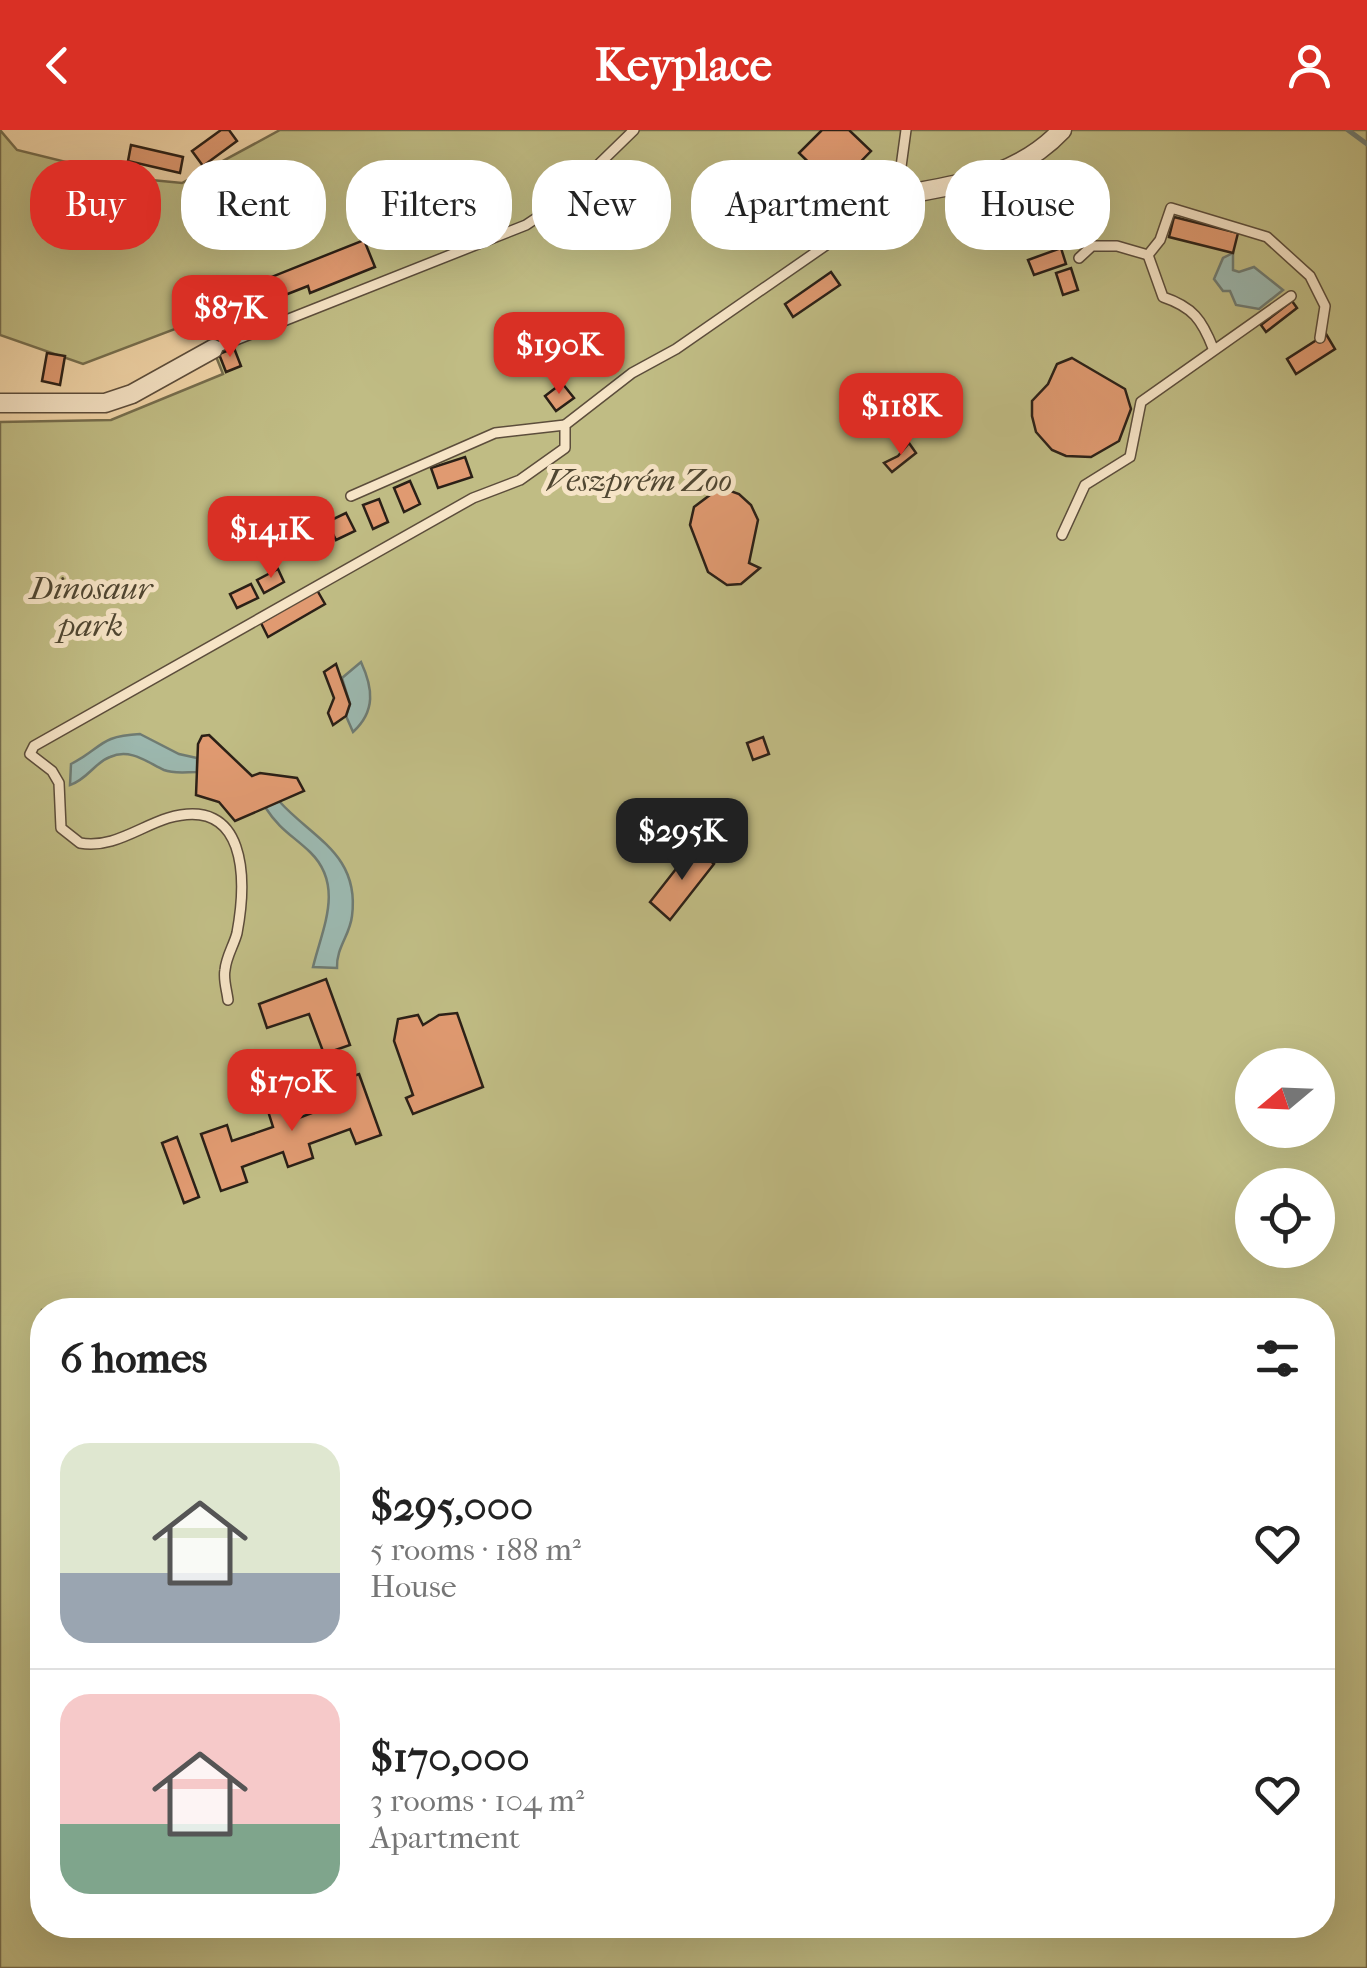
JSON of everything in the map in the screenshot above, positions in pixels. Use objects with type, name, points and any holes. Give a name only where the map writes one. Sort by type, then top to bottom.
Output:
[{"type":"street","points":[[925,190],[996,176],[1023,163],[1062,130]]},
{"type":"street","points":[[0,403],[105,404],[132,394],[213,349]]},
{"type":"lane","points":[[213,349],[526,225],[559,203],[634,130]]},
{"type":"lane","points":[[902,160],[906,130]]},
{"type":"lane","points":[[1148,256],[1160,240],[1171,208],[1267,237],[1310,276],[1324,306],[1320,338]]},
{"type":"lane","points":[[1080,258],[1092,246],[1117,246],[1148,256]]},
{"type":"lane","points":[[351,496],[495,433],[565,425],[632,373],[676,349],[819,250]]},
{"type":"lane","points":[[1148,256],[1163,297],[1181,303],[1202,318],[1214,348]]},
{"type":"lane","points":[[1062,535],[1085,485],[1130,457],[1141,402],[1290,296]]},
{"type":"lane","points":[[228,1000],[224,971],[236,936],[243,870],[236,844],[224,826],[210,816],[190,813],[110,842],[80,843],[62,828],[60,782],[30,754],[34,746],[473,498],[520,480],[566,448],[565,425]]},
{"type":"green space","points":[[0,130],[17,150],[58,160],[30,160],[30,250],[161,250],[161,181],[181,183],[181,250],[326,250],[326,160],[225,160],[280,130],[1367,130],[1367,1968],[0,1968],[0,422],[111,420],[223,374],[201,319],[83,364],[0,335]]},
{"type":"water","points":[[1233,253],[1233,270],[1254,267],[1283,290],[1259,309],[1236,305],[1230,291],[1223,291],[1214,279],[1223,258]]},
{"type":"water","points":[[361,662],[370,699],[366,716],[353,732],[346,716],[350,704],[342,678]]},
{"type":"water","points":[[140,734],[179,754],[197,758],[197,772],[168,771],[124,754],[104,760],[70,785],[71,764],[108,740]]},
{"type":"water","points":[[279,801],[331,849],[349,877],[352,916],[337,968],[313,967],[329,893],[321,865],[265,807]]},
{"type":"building","points":[[221,130],[229,130],[237,141],[211,160],[199,160],[192,151]]},
{"type":"building","points":[[822,130],[849,130],[871,151],[862,160],[806,160],[799,153]]},
{"type":"building","points":[[131,145],[183,157],[180,173],[161,169],[161,160],[128,160]]},
{"type":"building","points":[[1174,217],[1238,233],[1233,253],[1169,237]]},
{"type":"building","points":[[346,247],[368,250],[375,267],[310,293],[308,286],[252,308],[244,288]]},
{"type":"building","points":[[1062,250],[1066,264],[1034,275],[1028,260]]},
{"type":"building","points":[[1071,268],[1078,290],[1063,295],[1056,273]]},
{"type":"building","points":[[831,272],[840,285],[793,317],[785,304]]},
{"type":"building","points":[[1292,301],[1297,308],[1266,332],[1261,325]]},
{"type":"building","points":[[1326,334],[1335,349],[1296,374],[1287,359]]},
{"type":"building","points":[[234,348],[241,366],[226,372],[219,354]]},
{"type":"building","points":[[47,353],[65,356],[60,385],[42,381]]},
{"type":"building","points":[[1072,358],[1125,389],[1131,409],[1119,441],[1091,457],[1066,456],[1052,450],[1036,432],[1032,416],[1032,401],[1048,384],[1057,364]]},
{"type":"building","points":[[562,383],[574,398],[556,411],[545,396]]},
{"type":"building","points":[[909,443],[916,453],[892,472],[884,463],[898,456]]},
{"type":"building","points":[[465,457],[472,477],[438,488],[431,468]]},
{"type":"building","points":[[410,481],[420,504],[404,512],[394,488]]},
{"type":"building","points":[[725,489],[739,494],[751,505],[758,520],[749,563],[760,568],[741,584],[727,585],[708,572],[690,525],[694,507]]},
{"type":"building","points":[[379,499],[388,522],[373,529],[363,505]]},
{"type":"building","points":[[346,513],[355,531],[336,540],[327,522]]},
{"type":"building","points":[[278,569],[284,582],[264,593],[257,580]]},
{"type":"building","points":[[251,584],[258,598],[237,608],[230,594]]},
{"type":"building","points":[[317,590],[325,604],[268,637],[261,623]]},
{"type":"building","points":[[336,664],[350,704],[346,716],[333,725],[328,713],[334,698],[324,672]]},
{"type":"building","points":[[209,735],[252,776],[260,773],[297,778],[304,791],[235,821],[219,802],[196,795],[198,744],[202,736]]},
{"type":"building","points":[[763,737],[769,754],[753,760],[747,743]]},
{"type":"building","points":[[694,846],[714,864],[670,920],[650,902]]},
{"type":"building","points":[[326,979],[350,1045],[324,1054],[309,1014],[267,1028],[259,1004]]},
{"type":"building","points":[[457,1013],[483,1087],[413,1114],[406,1098],[413,1095],[394,1041],[398,1019],[418,1015],[423,1025],[439,1015]]},
{"type":"building","points":[[359,1074],[381,1135],[356,1144],[350,1129],[309,1144],[313,1158],[288,1167],[283,1152],[242,1167],[247,1182],[221,1191],[201,1134],[227,1125],[232,1141],[273,1127],[268,1111],[293,1101],[299,1118],[341,1102],[334,1083]]},
{"type":"building","points":[[177,1137],[199,1197],[184,1203],[162,1143]]},
{"type":"waterway","points":[[1348,130],[1367,144]]},
{"type":"park label","name":"Veszprém Zoo","points":[[639,480]]},
{"type":"park label","name":"Dinosaur park","points":[[91,606]]}]
